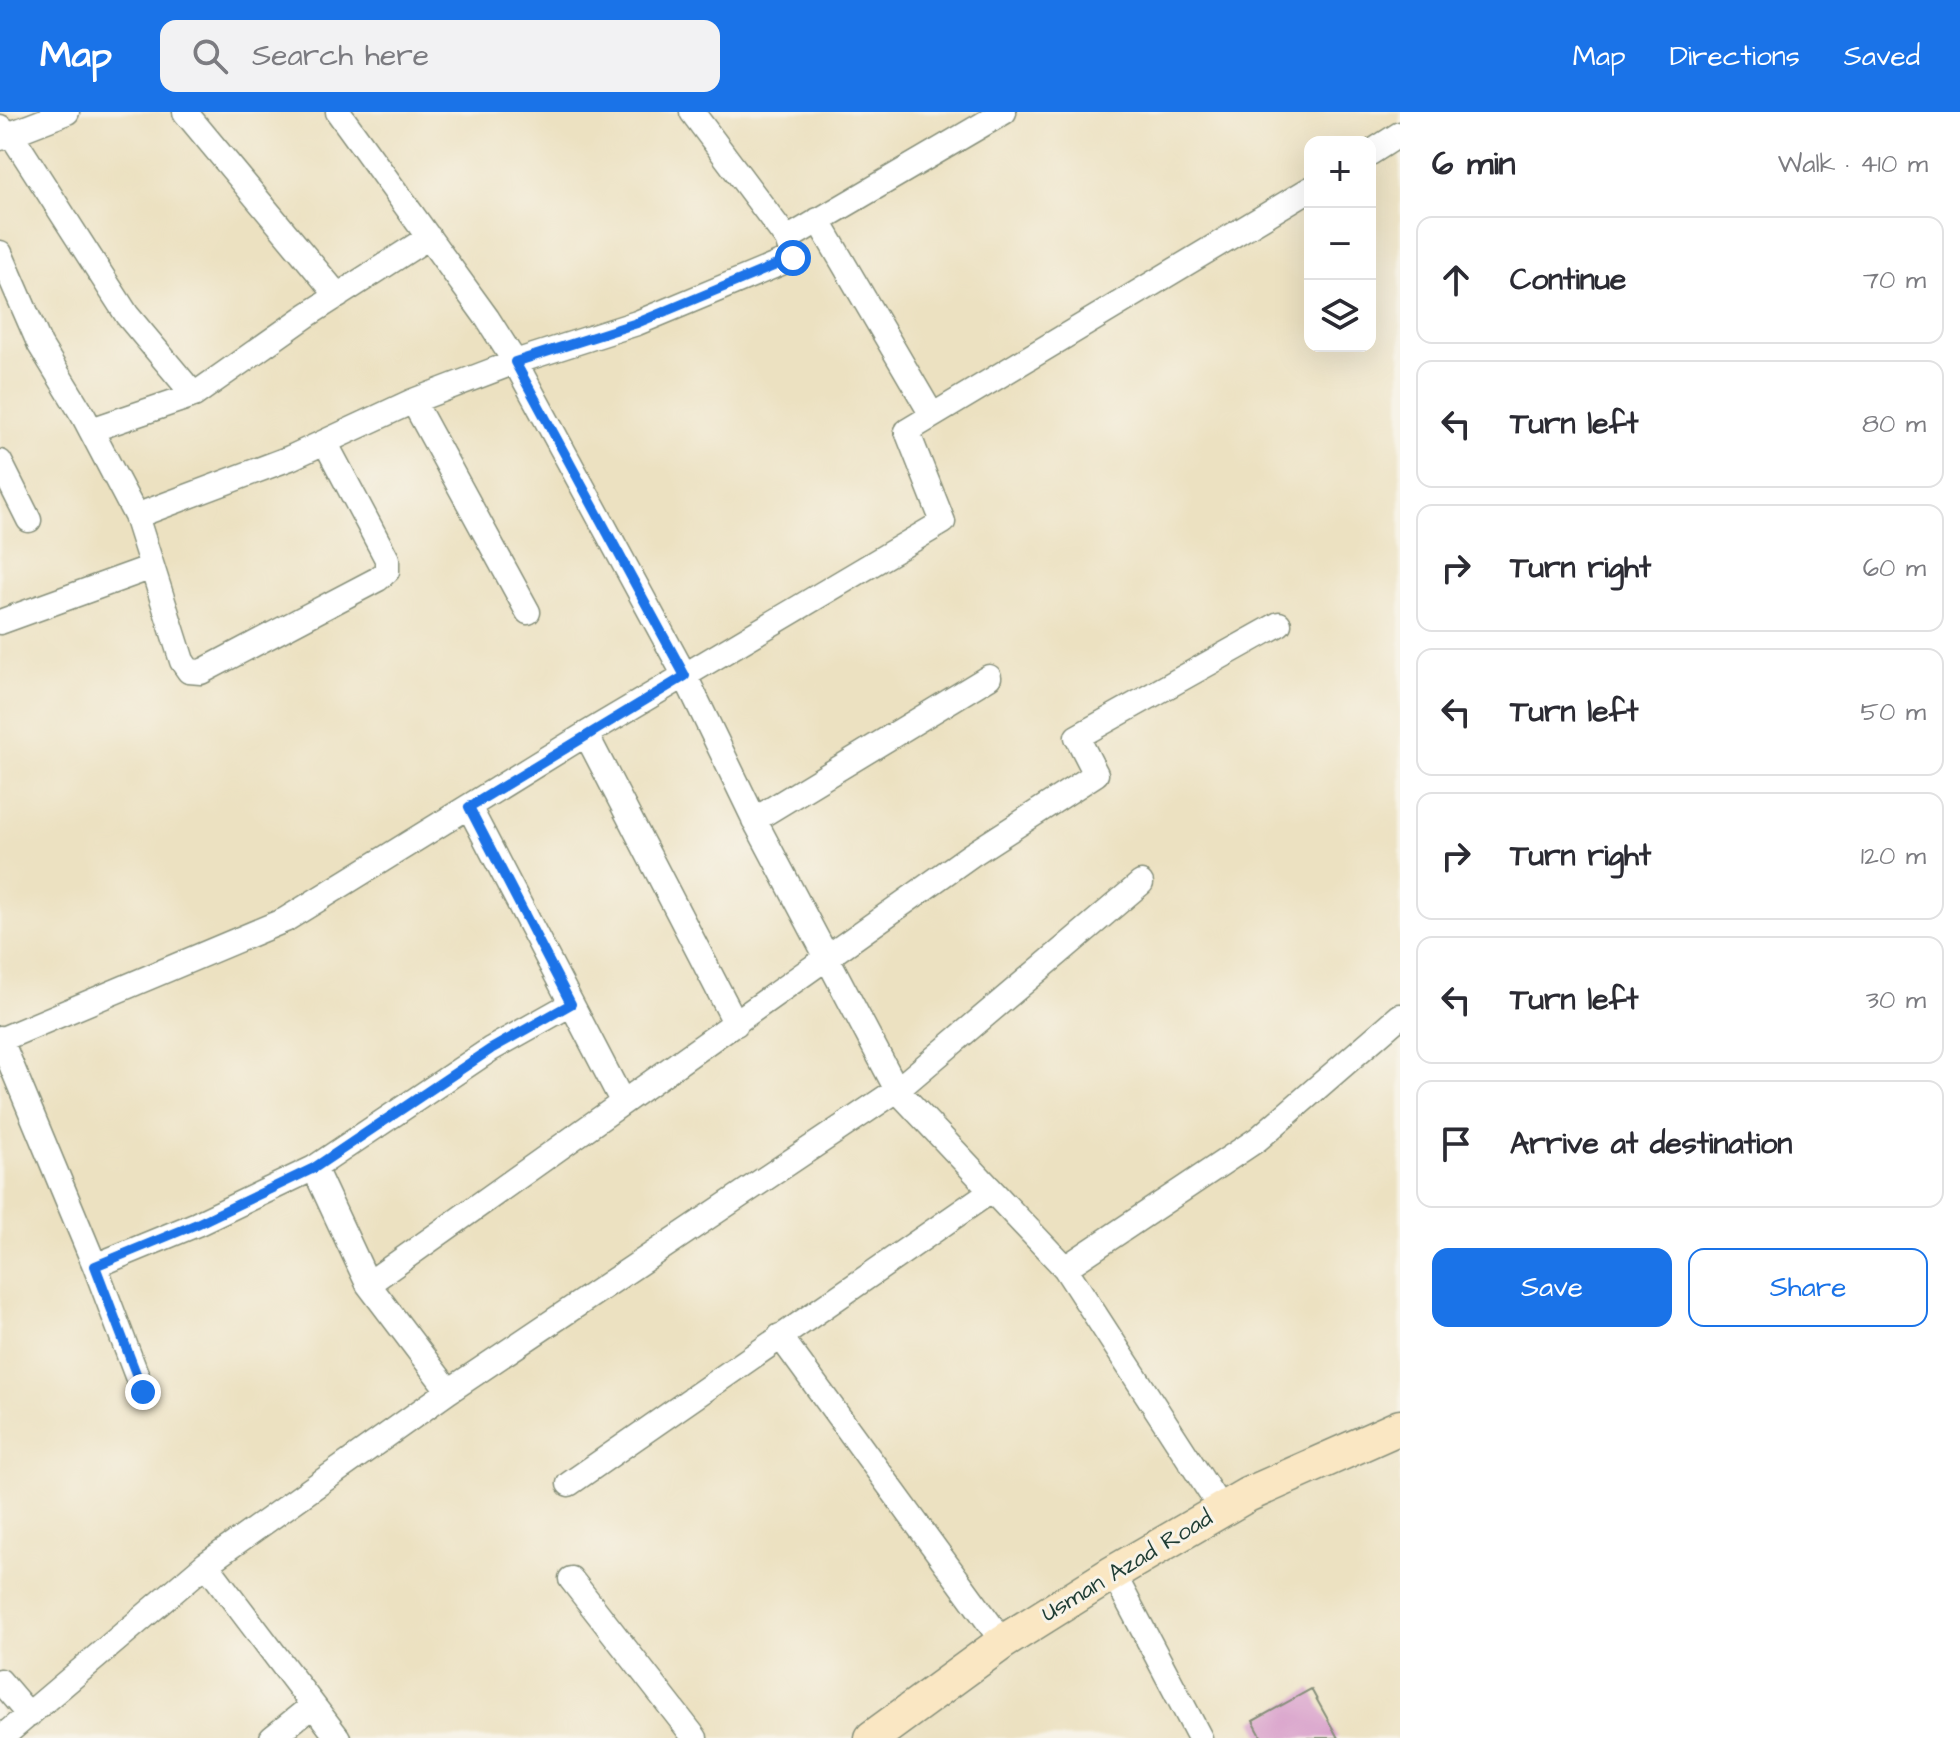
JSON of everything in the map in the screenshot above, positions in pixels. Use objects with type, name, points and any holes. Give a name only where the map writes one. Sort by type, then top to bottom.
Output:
[{"type":"main road","name":"Usman Azad Road","points":[[872,1738],[1003,1642],[1221,1509],[1400,1427]]},
{"type":"street","points":[[67,112],[4,133],[127,315],[194,395]]},
{"type":"street","points":[[185,112],[338,296]]},
{"type":"street","points":[[338,112],[515,362],[685,676],[754,820],[897,1090],[1065,1268],[1221,1509]]},
{"type":"street","points":[[136,516],[325,442],[413,401],[515,362],[637,323],[793,258],[787,239],[692,112]]},
{"type":"street","points":[[787,239],[1004,112]]},
{"type":"street","points":[[1376,149],[1400,134]]},
{"type":"street","points":[[143,1392],[95,1266],[9,1090],[0,1039],[285,920],[586,734],[943,522],[907,431],[1304,193]]},
{"type":"street","points":[[818,220],[932,415]]},
{"type":"street","points":[[91,430],[194,395],[429,237]]},
{"type":"street","points":[[0,253],[40,345],[91,430],[136,516],[182,661],[189,671],[201,672],[378,579],[387,571],[387,559],[325,442]]},
{"type":"street","points":[[413,401],[528,612]]},
{"type":"street","points":[[0,462],[29,520]]},
{"type":"street","points":[[0,622],[152,567]]},
{"type":"street","points":[[368,1284],[971,855],[1096,774],[1077,737],[1279,624]]},
{"type":"street","points":[[754,820],[989,677]]},
{"type":"street","points":[[586,734],[736,1024]]},
{"type":"street","points":[[469,807],[622,1101]]},
{"type":"street","points":[[1,1738],[206,1564],[449,1391],[897,1090],[1141,883]]},
{"type":"street","points":[[95,1266],[197,1224],[314,1168],[491,1049],[571,1004]]},
{"type":"street","points":[[1065,1268],[1258,1139],[1400,1016]]},
{"type":"street","points":[[314,1168],[368,1284],[449,1391]]},
{"type":"street","points":[[569,1484],[991,1191]]},
{"type":"street","points":[[780,1336],[1003,1642]]},
{"type":"street","points":[[206,1564],[338,1738]]},
{"type":"street","points":[[1113,1573],[1200,1738]]},
{"type":"street","points":[[571,1579],[695,1738]]},
{"type":"street","points":[[0,1681],[29,1715]]},
{"type":"street","points":[[272,1738],[313,1705]]},
{"type":"building","points":[[1311,1689],[1338,1738],[1262,1738],[1253,1721]]},
{"type":"route","points":[[143,1392],[95,1266],[197,1224],[314,1168],[491,1049],[571,1004],[469,807],[685,676],[515,362],[637,323],[793,258]]}]
